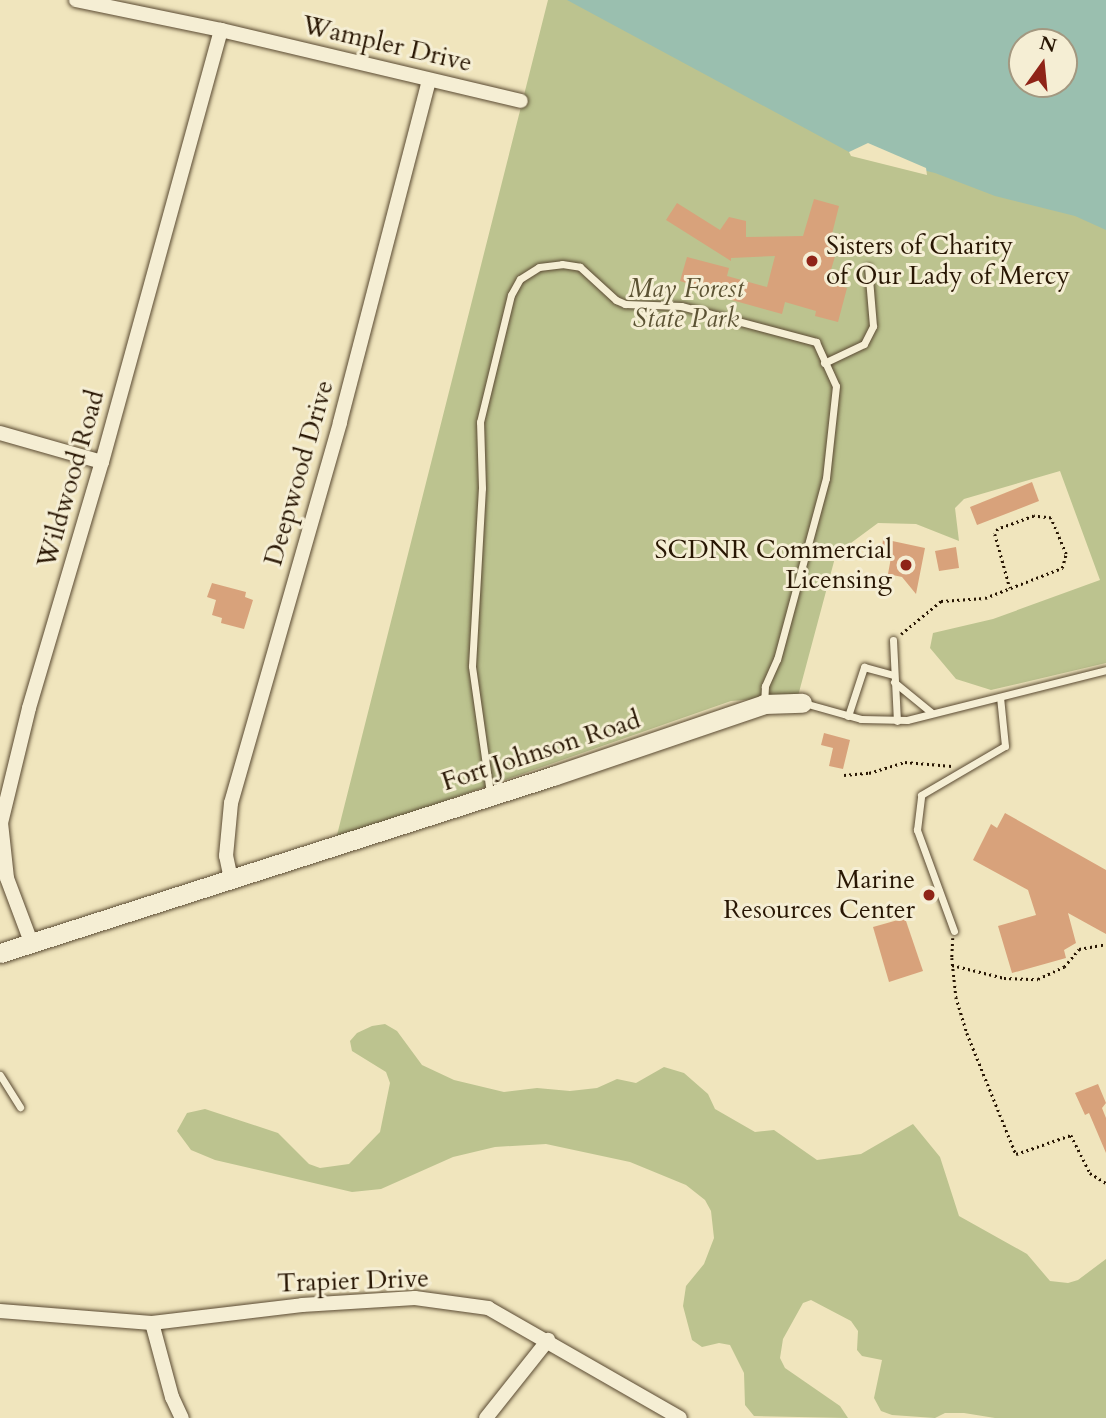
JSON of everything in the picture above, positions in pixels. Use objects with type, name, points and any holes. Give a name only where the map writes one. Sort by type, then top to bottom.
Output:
[{"type":"street","name":"Wampler Drive","points":[[76,0],[221,30],[521,101]]},
{"type":"street","name":"Wildwood Road","points":[[31,942],[8,878],[1,823],[29,708],[102,462],[221,30]]},
{"type":"street","name":"Deepwood Drive","points":[[232,879],[226,856],[231,803],[340,422],[429,80]]},
{"type":"street","points":[[0,433],[102,462]]},
{"type":"street","name":"Fort Johnson Road","points":[[0,953],[491,796],[764,704],[802,703]]},
{"type":"street","name":"Trapier Drive","points":[[0,1311],[152,1323],[302,1305],[415,1298],[488,1308],[680,1418]]},
{"type":"street","points":[[152,1323],[172,1397],[181,1418]]},
{"type":"street","points":[[486,1418],[548,1340]]},
{"type":"lane","points":[[491,796],[472,666],[482,488],[479,439],[484,403],[508,309],[520,279],[531,270],[548,265],[580,267],[616,300],[625,304],[681,306],[816,342],[836,386],[827,478],[778,659],[765,687],[764,704]]},
{"type":"lane","points":[[824,363],[864,344],[873,326],[868,267]]},
{"type":"lane","points":[[893,640],[897,721]]},
{"type":"lane","points":[[848,716],[864,667],[894,678],[932,713]]},
{"type":"lane","name":"Fort Johnson Road","points":[[802,703],[848,716],[897,721],[1106,670]]},
{"type":"lane","points":[[954,931],[917,830],[921,795],[1005,746],[1000,697]]},
{"type":"lane","points":[[0,1074],[20,1107]]},
{"type":"path","points":[[893,640],[941,601],[975,600],[1010,588],[1062,568],[1066,554],[1051,518],[1034,516],[998,529],[995,534],[1010,588]]},
{"type":"path","points":[[844,775],[869,773],[905,762],[947,765],[965,771]]},
{"type":"path","points":[[954,931],[952,965],[956,997],[967,1033],[1016,1154],[1070,1135],[1090,1173],[1106,1183]]},
{"type":"path","points":[[952,965],[1003,978],[1038,979],[1064,967],[1079,950],[1106,944]]},
{"type":"green space","name":"May Forest State Park","points":[[548,0],[830,0],[1008,78],[1008,98],[1066,98],[1106,111],[1106,663],[991,690],[956,679],[930,648],[933,633],[993,619],[1100,580],[1060,471],[964,499],[955,508],[959,541],[916,524],[878,523],[836,554],[798,696],[731,701],[336,839]]},
{"type":"green space","points":[[385,1024],[397,1031],[422,1065],[454,1080],[504,1092],[537,1088],[570,1091],[597,1088],[617,1079],[636,1083],[664,1067],[684,1073],[708,1094],[715,1109],[755,1132],[774,1130],[817,1160],[861,1154],[913,1124],[940,1157],[959,1216],[1027,1254],[1050,1281],[1068,1283],[1078,1280],[1106,1259],[1106,1418],[995,1418],[945,1413],[935,1418],[892,1415],[881,1411],[874,1398],[882,1360],[862,1356],[857,1350],[858,1331],[851,1321],[811,1300],[803,1303],[783,1339],[780,1358],[785,1368],[840,1406],[848,1418],[754,1416],[745,1405],[744,1373],[730,1345],[719,1343],[702,1347],[692,1340],[683,1306],[686,1286],[704,1264],[714,1238],[711,1211],[705,1200],[686,1185],[630,1162],[546,1144],[495,1147],[453,1157],[381,1189],[352,1192],[215,1160],[191,1150],[177,1131],[187,1113],[205,1109],[278,1133],[309,1164],[320,1168],[349,1164],[380,1132],[390,1083],[386,1072],[352,1051],[350,1041],[357,1033]]},
{"type":"shaded area","points":[[567,0],[1106,0],[1106,230],[1075,216],[995,196],[935,173],[849,152]]},
{"type":"pier","points":[[868,143],[926,168],[927,175],[851,156],[849,152]]},
{"type":"building","name":"Sisters of Charity of Our Lady of Mercy","points":[[814,199],[839,206],[831,238],[840,240],[827,283],[847,288],[838,322],[815,316],[816,311],[785,302],[782,314],[710,294],[710,291],[680,281],[687,257],[729,268],[727,276],[767,287],[775,256],[731,258],[731,261],[666,220],[677,203],[720,230],[729,217],[746,221],[746,237],[803,236]]},
{"type":"building","points":[[1032,482],[1039,501],[977,525],[970,507]]},
{"type":"building","name":"SCDNR Commercial Licensing","points":[[883,539],[925,548],[916,594],[902,577],[888,574],[892,552],[882,550]]},
{"type":"building","points":[[956,547],[959,568],[939,571],[935,551]]},
{"type":"building","points":[[212,583],[246,592],[245,597],[253,600],[244,629],[221,623],[222,618],[212,615],[216,600],[207,597]]},
{"type":"building","points":[[824,733],[850,740],[843,769],[829,766],[833,748],[821,745]]},
{"type":"building","points":[[1005,813],[1106,870],[1106,934],[1068,913],[1076,943],[1064,950],[1066,958],[1012,973],[998,926],[1036,915],[1028,890],[973,860],[991,824],[997,828]]},
{"type":"building","points":[[905,918],[923,971],[889,982],[873,927]]},
{"type":"building","points":[[1098,1084],[1106,1103],[1102,1108],[1106,1118],[1106,1153],[1089,1113],[1085,1115],[1075,1093]]},
{"type":"place","name":"Sisters of Charity of Our Lady of Mercy","points":[[812,261]]},
{"type":"place","name":"SCDNR Commercial Licensing","points":[[906,565]]},
{"type":"place","name":"Marine Resources Center","points":[[929,895]]}]
